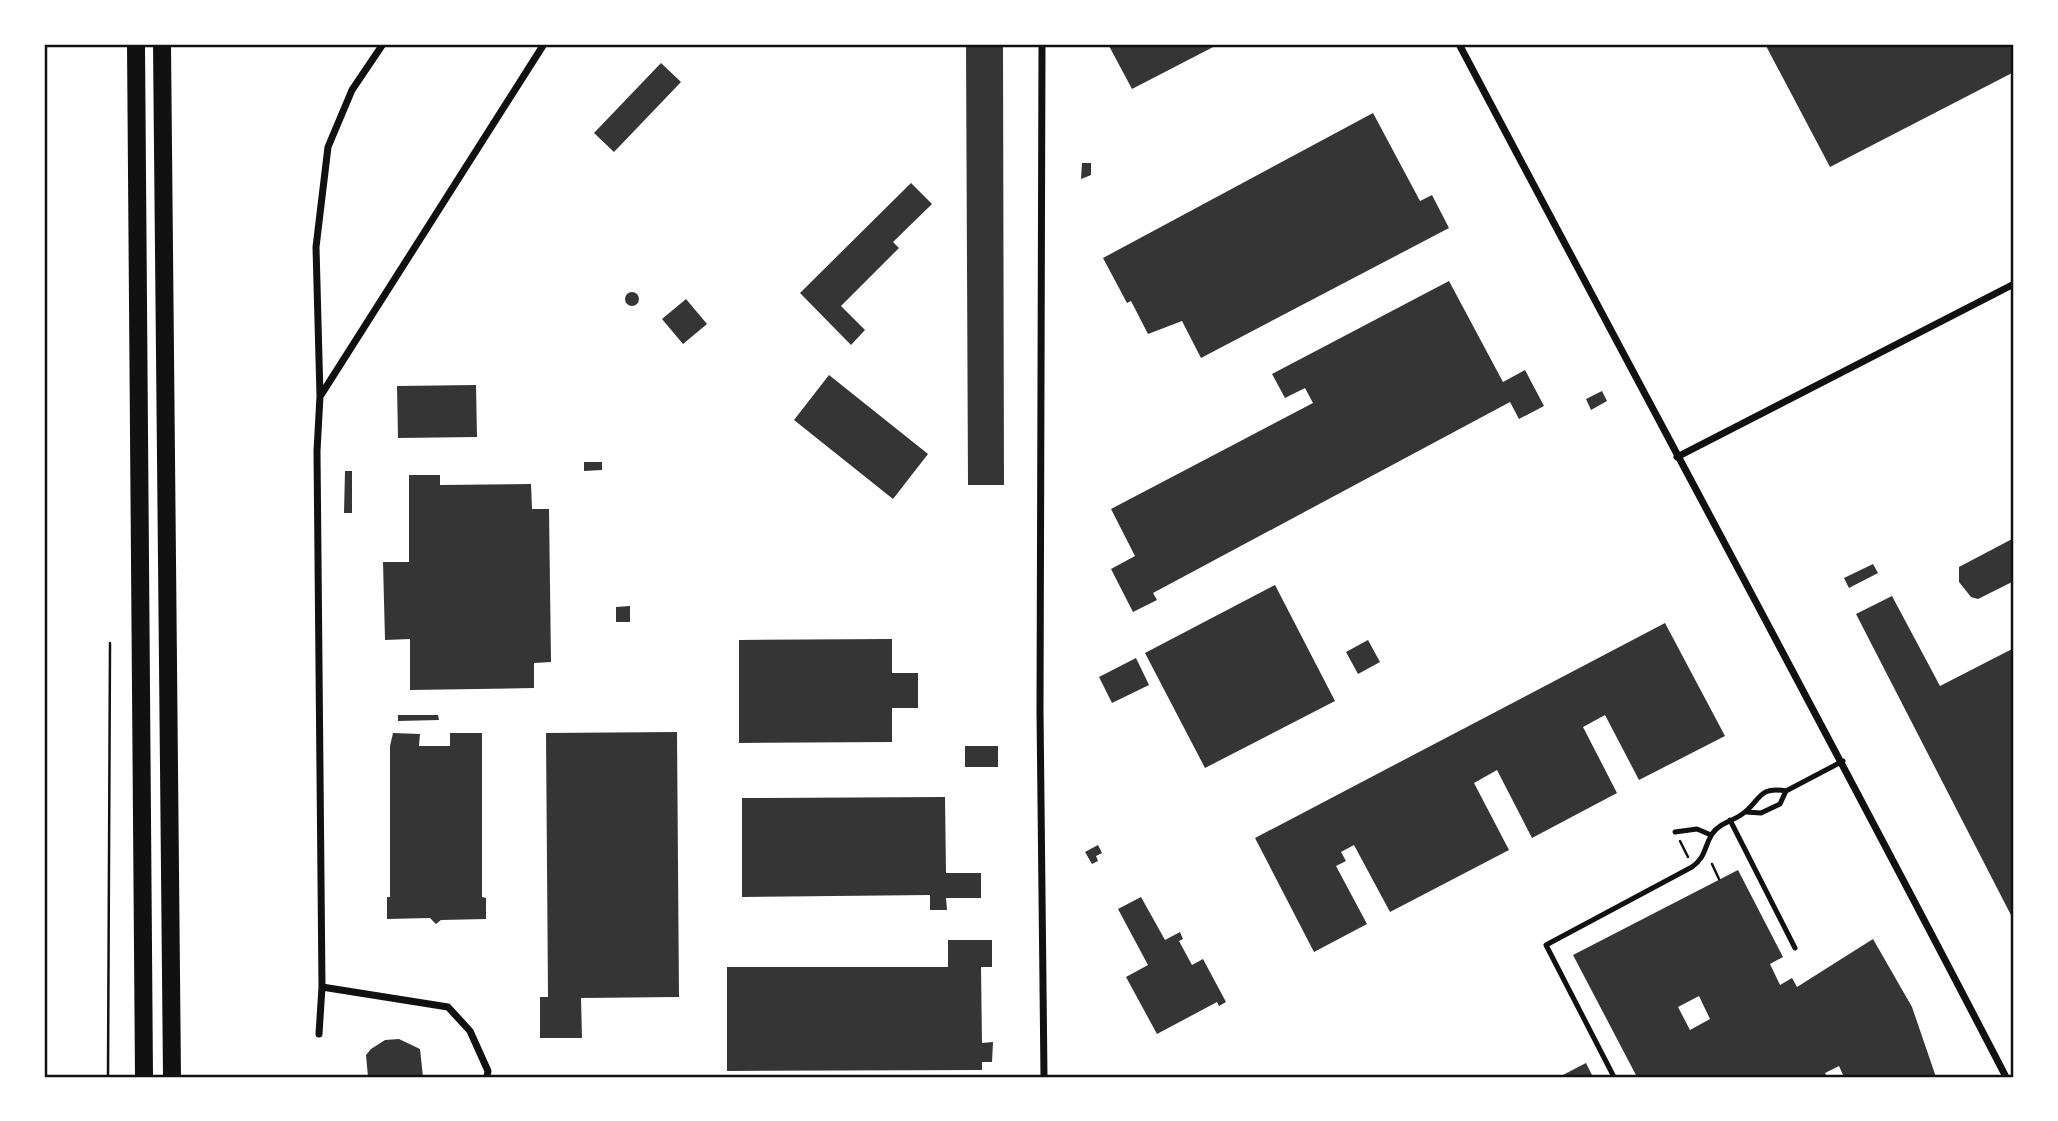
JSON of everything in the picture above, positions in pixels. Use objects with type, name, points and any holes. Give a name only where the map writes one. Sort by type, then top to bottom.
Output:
[{"type":"highway","points":[[136,44],[144,1077]]},
{"type":"highway","points":[[162,44],[172,1077]]},
{"type":"street","points":[[319,1034],[323,987],[317,451],[320,396],[316,247],[328,147],[352,90],[383,44]]},
{"type":"street","points":[[320,396],[544,44]]},
{"type":"street","points":[[1042,44],[1040,711],[1044,1077]]},
{"type":"street","points":[[1459,44],[1677,457],[1843,761],[2006,1077]]},
{"type":"street","points":[[1677,457],[2014,284]]},
{"type":"street","points":[[323,987],[448,1007],[470,1031],[488,1071],[487,1077]]},
{"type":"lane","points":[[1614,1077],[1546,945],[1692,867],[1706,852],[1711,835],[1746,811],[1754,799],[1774,789],[1786,790],[1843,761]]},
{"type":"lane","points":[[1746,811],[1761,813],[1780,804],[1786,790]]},
{"type":"lane","points":[[1730,820],[1795,948]]},
{"type":"lane","points":[[1675,832],[1698,829],[1711,835]]},
{"type":"path","points":[[108,1077],[110,643]]},
{"type":"path","points":[[1675,832],[1692,867]]},
{"type":"path","points":[[1706,852],[1719,879]]},
{"type":"building","points":[[966,44],[1003,44],[1004,485],[968,485]]},
{"type":"building","points":[[1108,44],[1219,44],[1132,89]]},
{"type":"building","points":[[1765,44],[2014,44],[2014,72],[1830,167]]},
{"type":"building","points":[[661,63],[681,82],[614,152],[594,133]]},
{"type":"building","points":[[1373,113],[1420,201],[1432,195],[1449,228],[1201,358],[1182,321],[1148,334],[1131,301],[1127,303],[1103,258]]},
{"type":"building","points":[[1082,163],[1091,163],[1091,175],[1081,179]]},
{"type":"building","points":[[911,183],[932,204],[893,242],[899,248],[841,306],[865,330],[851,345],[800,293]]},
{"type":"building","points":[[1449,281],[1503,382],[1525,370],[1544,406],[1519,419],[1510,402],[1153,593],[1157,600],[1133,612],[1111,569],[1135,556],[1111,509],[1313,403],[1305,388],[1285,398],[1272,374]]},
{"type":"building","points":[[629,292],[635,292],[639,299],[635,306],[629,306],[625,302],[625,296]]},
{"type":"building","points":[[686,299],[707,324],[683,344],[662,319]]},
{"type":"building","points":[[829,375],[928,454],[893,499],[794,420]]},
{"type":"building","points":[[476,385],[477,437],[398,438],[397,386]]},
{"type":"building","points":[[1602,391],[1607,401],[1591,410],[1586,399]]},
{"type":"building","points":[[584,462],[602,462],[602,470],[584,471]]},
{"type":"building","points":[[345,471],[352,471],[352,513],[344,513]]},
{"type":"building","points":[[409,475],[440,475],[440,485],[531,484],[532,509],[549,509],[551,662],[534,663],[534,688],[410,690],[410,639],[385,640],[383,562],[409,562]]},
{"type":"building","points":[[2014,538],[2014,581],[1978,599],[1971,597],[1959,582],[1959,567]]},
{"type":"building","points":[[1873,564],[1878,573],[1849,588],[1844,578]]},
{"type":"building","points":[[1275,585],[1335,701],[1205,768],[1145,653]]},
{"type":"building","points":[[1892,596],[1940,686],[2014,648],[2014,921],[1856,614]]},
{"type":"building","points":[[630,606],[630,622],[616,622],[616,607]]},
{"type":"building","points":[[1665,623],[1725,736],[1639,780],[1605,715],[1583,727],[1617,793],[1532,838],[1497,770],[1474,783],[1509,850],[1390,912],[1354,845],[1341,852],[1346,861],[1336,866],[1367,924],[1314,952],[1255,838]]},
{"type":"building","points":[[892,639],[892,673],[918,673],[918,708],[892,708],[892,742],[739,743],[739,640]]},
{"type":"building","points":[[1368,640],[1380,662],[1358,674],[1346,652]]},
{"type":"building","points":[[1136,658],[1149,685],[1112,703],[1099,677]]},
{"type":"building","points":[[398,715],[438,715],[439,720],[398,721]]},
{"type":"building","points":[[677,732],[679,997],[581,998],[582,1038],[540,1038],[540,997],[548,997],[546,733]]},
{"type":"building","points":[[393,733],[420,734],[419,746],[450,746],[450,733],[482,733],[482,897],[486,898],[486,919],[441,920],[436,924],[430,918],[387,919],[387,897],[390,897],[390,746]]},
{"type":"building","points":[[965,746],[998,746],[998,767],[965,767]]},
{"type":"building","points":[[945,797],[946,873],[981,873],[981,898],[946,898],[947,910],[930,910],[930,895],[742,897],[742,798]]},
{"type":"building","points":[[1098,845],[1102,853],[1096,856],[1098,861],[1092,864],[1085,852]]},
{"type":"building","points":[[1738,870],[1783,957],[1770,964],[1780,985],[1792,978],[1797,987],[1873,939],[1912,1007],[1936,1077],[1844,1077],[1839,1066],[1825,1073],[1827,1077],[1637,1077],[1573,955]],"holes":[[[1699,996],[1710,1019],[1690,1030],[1678,1007]]]},
{"type":"building","points":[[1141,897],[1165,940],[1180,932],[1183,939],[1179,941],[1192,965],[1203,959],[1226,1002],[1219,1006],[1217,1002],[1157,1034],[1126,977],[1148,965],[1118,909]]},
{"type":"building","points":[[948,940],[992,940],[992,967],[981,967],[982,1043],[993,1042],[992,1062],[982,1062],[982,1070],[727,1071],[727,967],[948,967]]},
{"type":"building","points":[[399,1039],[420,1049],[423,1077],[368,1077],[366,1055],[385,1040]]},
{"type":"building","points":[[1586,1063],[1593,1077],[1559,1077]]}]
